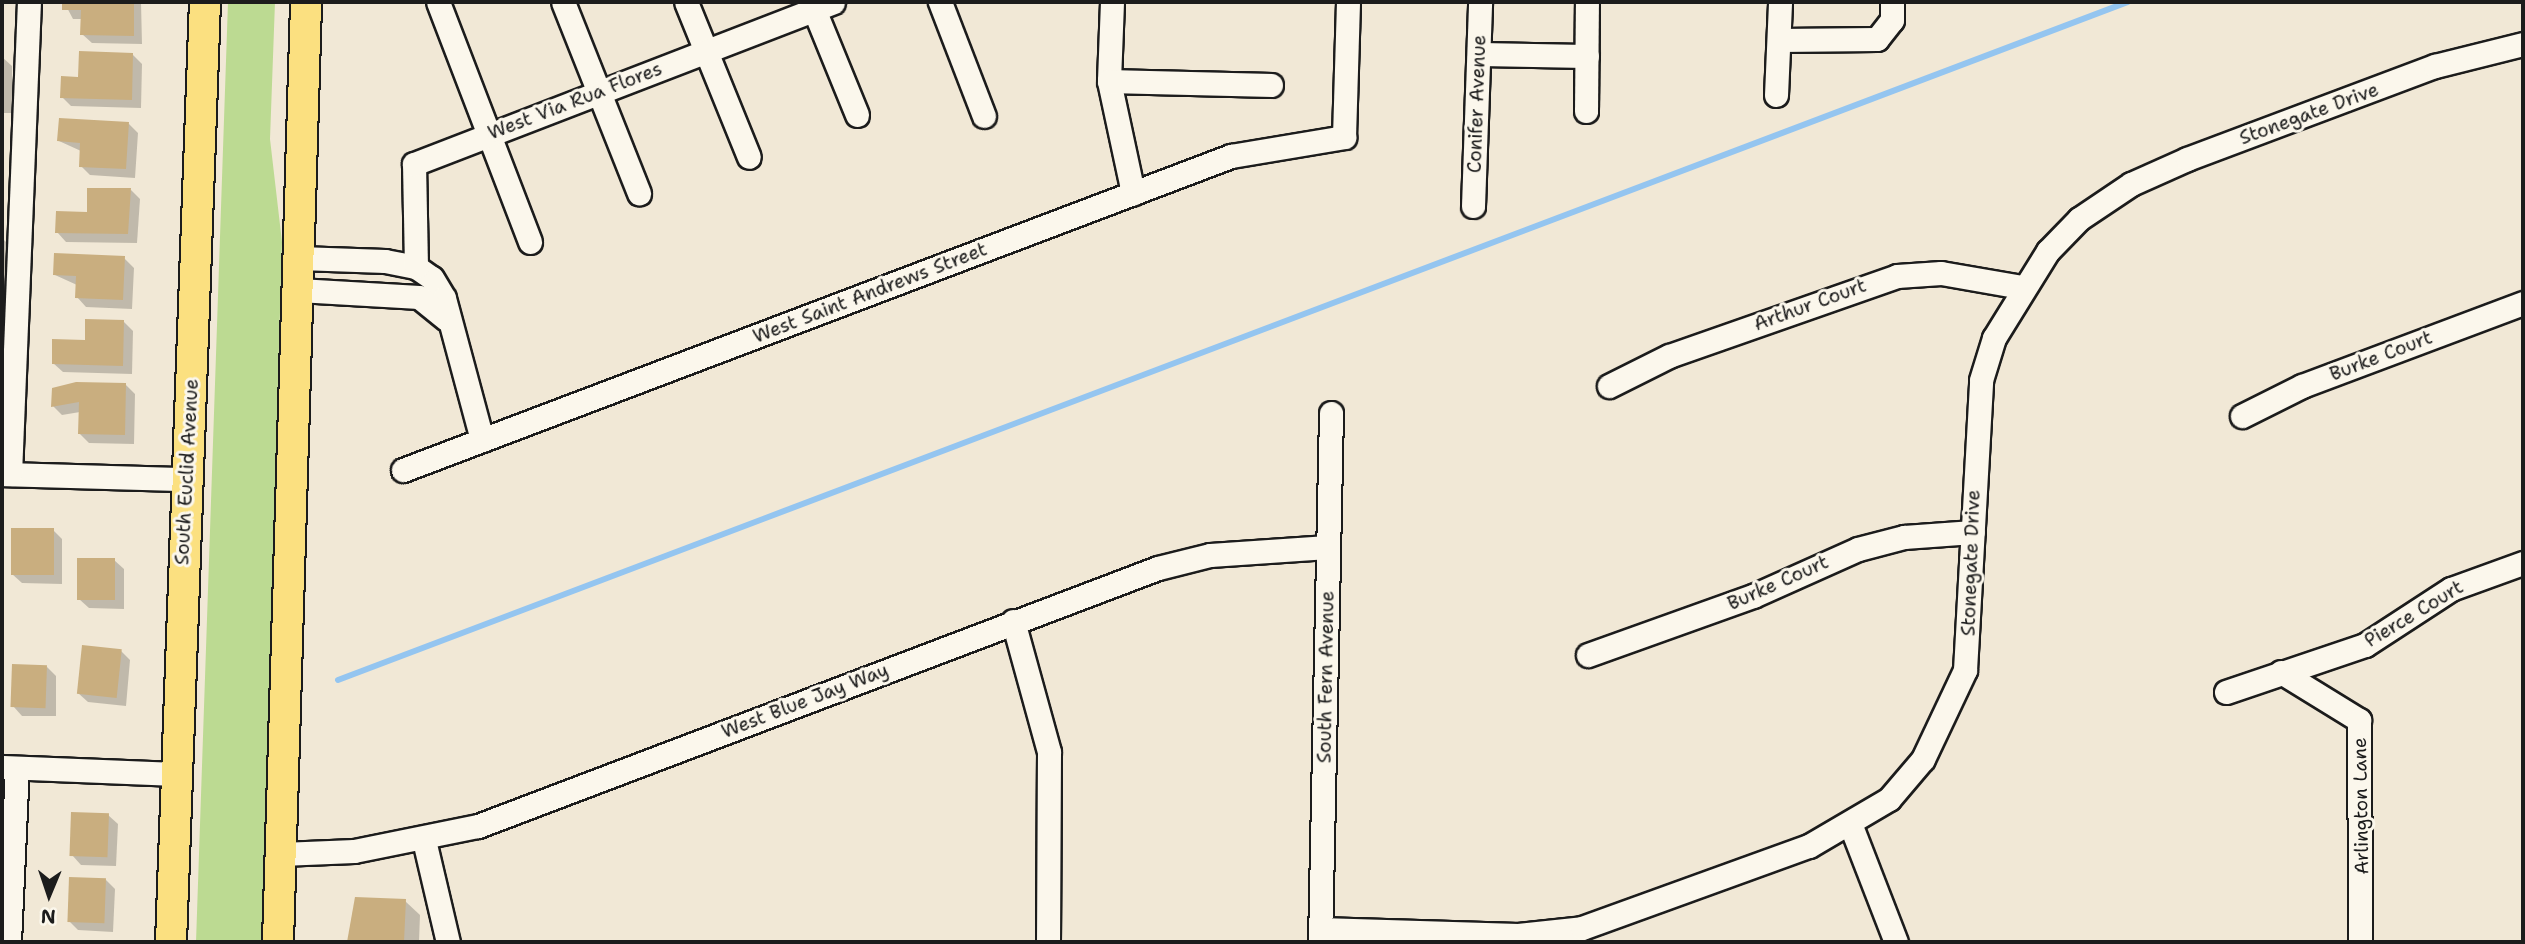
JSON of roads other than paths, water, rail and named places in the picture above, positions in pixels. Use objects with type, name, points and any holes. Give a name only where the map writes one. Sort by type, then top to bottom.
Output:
[{"type":"main road","name":"South Euclid Avenue","points":[[171,942],[185,479],[205,2]]},
{"type":"main road","points":[[278,942],[306,2]]},
{"type":"street","points":[[29,2],[6,474],[185,479]]},
{"type":"street","points":[[438,2],[530,242]]},
{"type":"street","points":[[563,2],[639,192]]},
{"type":"street","points":[[686,2],[749,157]]},
{"type":"street","points":[[940,2],[984,116]]},
{"type":"street","points":[[1112,2],[1109,81],[1133,194]]},
{"type":"street","name":"West Saint Andrews Street","points":[[403,470],[1231,156],[1344,137],[1348,2]]},
{"type":"street","name":"Conifer Avenue","points":[[1474,206],[1480,2]]},
{"type":"street","points":[[1586,111],[1587,2]]},
{"type":"street","points":[[1776,95],[1780,2]]},
{"type":"street","points":[[1779,40],[1877,39],[1892,20],[1892,2]]},
{"type":"street","points":[[819,4],[857,115]]},
{"type":"street","name":"West Via Rua Flores","points":[[416,267],[414,164],[706,51],[819,4]]},
{"type":"street","name":"Stonegate Drive","points":[[1320,935],[1582,935],[1851,826],[1889,799],[1949,713],[1965,670],[1981,380],[2021,287],[2079,219],[2131,184],[2435,66],[2523,44]]},
{"type":"street","points":[[1479,54],[1587,56]]},
{"type":"street","points":[[1109,81],[1271,85]]},
{"type":"street","points":[[299,258],[416,267],[438,288],[482,440]]},
{"type":"street","name":"Arthur Court","points":[[1609,386],[1670,356],[1897,276],[1941,274],[2021,287]]},
{"type":"street","points":[[298,290],[419,297],[446,319]]},
{"type":"street","name":"Burke Court","points":[[2242,416],[2302,386],[2523,303]]},
{"type":"street","name":"South Fern Avenue","points":[[1320,935],[1331,413]]},
{"type":"street","name":"Burke Court","points":[[1588,655],[1753,596],[1858,549],[1904,537],[1973,532]]},
{"type":"street","name":"West Blue Jay Way","points":[[281,854],[424,840],[478,826],[1013,621],[1210,555],[1328,547]]},
{"type":"street","name":"Pierce Court","points":[[2225,692],[2365,645],[2451,589],[2523,564]]},
{"type":"street","points":[[1013,621],[1049,752],[1048,942]]},
{"type":"street","name":"Arlington Lane","points":[[2281,672],[2359,720],[2365,793],[2360,942]]},
{"type":"street","points":[[9,942],[9,767],[177,774]]},
{"type":"street","points":[[1851,826],[1896,942]]},
{"type":"street","points":[[424,840],[448,942]]},
{"type":"waterway","points":[[338,680],[2128,2]]}]
